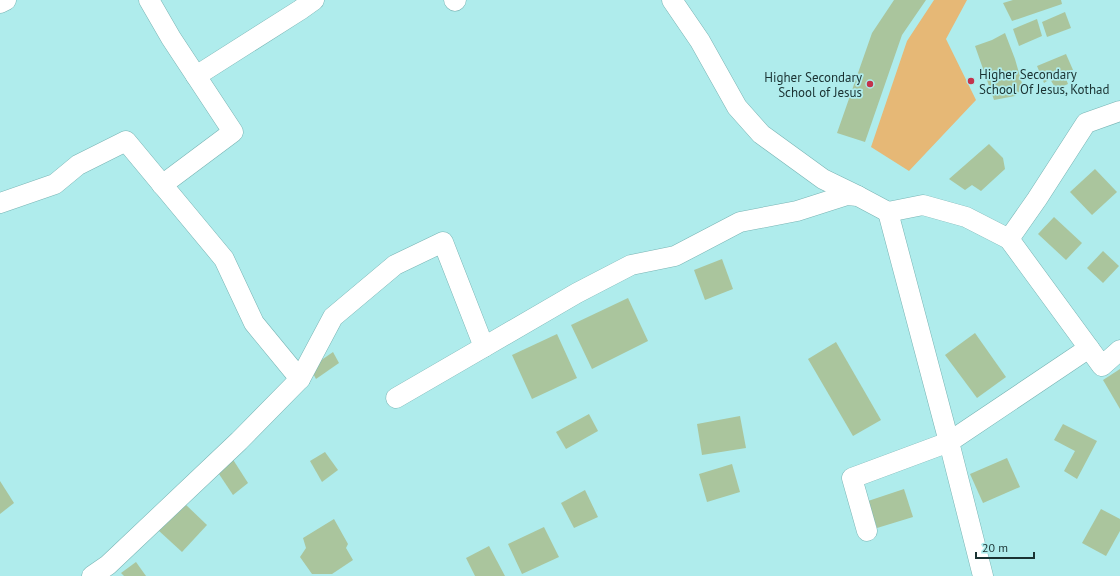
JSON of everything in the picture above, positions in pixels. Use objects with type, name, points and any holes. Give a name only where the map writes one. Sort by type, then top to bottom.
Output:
[{"type":"street","points":[[0,3],[6,0]]},
{"type":"street","points":[[148,0],[171,38],[233,132],[162,185]]},
{"type":"street","points":[[196,76],[314,0]]},
{"type":"street","points":[[672,0],[700,42],[737,107],[761,134],[824,178],[888,212],[923,206],[966,217],[1009,239],[1102,366],[1120,350]]},
{"type":"street","points":[[1009,239],[1037,199],[1086,123],[1120,111]]},
{"type":"street","points":[[0,202],[55,184],[78,165],[126,141],[224,259],[254,323],[300,379]]},
{"type":"street","points":[[396,398],[577,293],[631,265],[675,256],[740,222],[797,211],[847,195],[858,196]]},
{"type":"street","points":[[888,212],[983,576]]},
{"type":"street","points":[[92,576],[108,565],[240,441],[300,379],[333,317],[395,265],[443,242],[484,347]]},
{"type":"street","points":[[867,531],[852,478],[949,442],[1089,348]]},
{"type":"shaded area","points":[[934,0],[967,0],[946,39],[976,100],[909,171],[871,147],[907,41]]},
{"type":"building","name":"Higher Secondary School of Jesus","points":[[894,0],[926,0],[902,35],[865,142],[837,133],[872,33]]},
{"type":"building","points":[[1013,0],[1061,0],[1062,4],[1012,21],[1003,3]]},
{"type":"building","points":[[1065,12],[1071,28],[1047,37],[1042,22]]},
{"type":"building","points":[[1037,19],[1042,36],[1019,46],[1013,29]]},
{"type":"building","points":[[1005,33],[1015,59],[1023,87],[1015,96],[994,100],[975,46],[992,40]]},
{"type":"building","points":[[1066,54],[1073,70],[1064,74],[1068,84],[1056,89],[1050,79],[1044,83],[1037,66]]},
{"type":"building","points":[[989,144],[1003,158],[1005,169],[981,191],[972,185],[965,190],[949,179]]},
{"type":"building","points":[[1095,169],[1117,192],[1092,215],[1070,192]]},
{"type":"building","points":[[1054,217],[1082,243],[1066,260],[1038,234]]},
{"type":"building","points":[[1103,251],[1119,266],[1103,283],[1087,268]]},
{"type":"building","points":[[722,259],[733,289],[705,300],[694,270]]},
{"type":"building","points":[[628,298],[648,341],[592,369],[571,325]]},
{"type":"building","points":[[975,333],[1006,377],[977,398],[945,355]]},
{"type":"building","points":[[557,334],[577,378],[532,399],[512,355]]},
{"type":"building","points":[[836,342],[881,420],[853,436],[808,359]]},
{"type":"building","points":[[333,352],[339,363],[316,379],[310,368]]},
{"type":"building","points":[[1120,369],[1120,409],[1103,380]]},
{"type":"building","points":[[589,414],[598,431],[566,449],[556,432]]},
{"type":"building","points":[[740,416],[746,448],[702,455],[697,424]]},
{"type":"building","points":[[1063,424],[1097,441],[1077,479],[1064,471],[1075,451],[1054,440]]},
{"type":"building","points":[[325,452],[338,470],[322,482],[310,461]]},
{"type":"building","points":[[232,458],[248,483],[233,495],[217,471]]},
{"type":"building","points":[[1007,458],[1020,487],[983,503],[970,474]]},
{"type":"building","points":[[732,464],[740,492],[707,502],[699,474]]},
{"type":"building","points":[[0,481],[14,503],[0,514]]},
{"type":"building","points":[[904,489],[913,517],[877,528],[868,501]]},
{"type":"building","points":[[585,490],[598,517],[574,528],[561,503]]},
{"type":"building","points":[[184,503],[207,525],[182,552],[158,530]]},
{"type":"building","points":[[1101,509],[1120,519],[1120,531],[1106,556],[1082,543]]},
{"type":"building","points":[[334,519],[348,544],[346,548],[353,560],[332,574],[312,574],[300,557],[306,548],[303,538]]},
{"type":"building","points":[[544,527],[559,557],[522,574],[508,544]]},
{"type":"building","points":[[489,546],[505,576],[475,576],[466,558]]},
{"type":"building","points":[[136,562],[146,576],[124,576],[121,573]]},
{"type":"place","name":"Higher Secondary School Of Jesus, Kothad","points":[[971,81]]},
{"type":"place","name":"Higher Secondary School of Jesus","points":[[870,84]]}]
